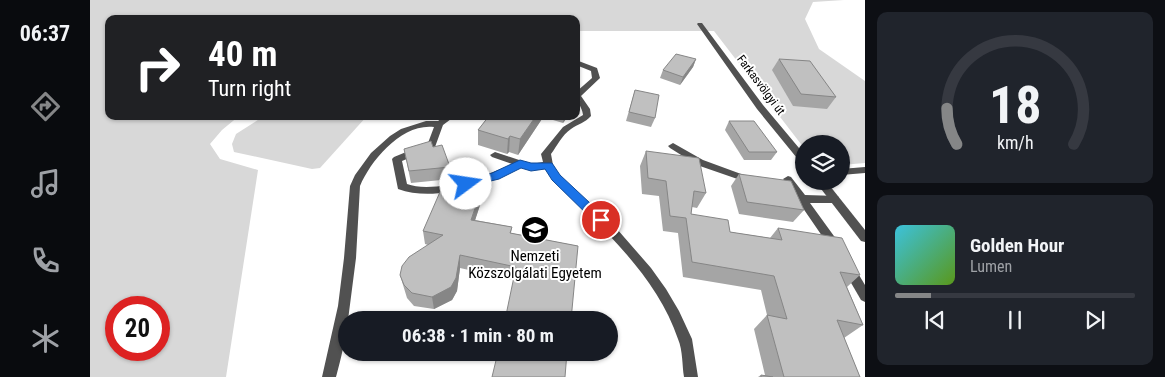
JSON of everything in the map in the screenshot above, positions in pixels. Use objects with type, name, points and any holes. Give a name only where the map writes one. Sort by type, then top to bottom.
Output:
[{"type":"street","name":"Farkasvölgyi út","points":[[700,24],[760,106],[795,150]]},
{"type":"street","points":[[580,64],[594,70],[596,78],[580,93]]},
{"type":"street","points":[[580,100],[586,109],[587,116],[581,122],[570,125],[546,154],[548,165],[556,178],[625,246],[653,279],[685,340],[691,377]]},
{"type":"street","points":[[445,120],[439,124],[432,145],[397,159],[402,186],[409,191],[451,187],[495,176],[520,164]]},
{"type":"street","points":[[329,377],[338,345],[349,271],[355,186],[360,173],[376,154],[400,133],[427,123],[439,124]]},
{"type":"street","points":[[673,146],[684,156],[724,173],[761,184]]},
{"type":"street","points":[[494,155],[531,167],[548,165]]},
{"type":"street","points":[[850,171],[865,170]]},
{"type":"street","points":[[786,183],[802,199],[830,239],[865,296]]},
{"type":"street","points":[[827,190],[865,238]]},
{"type":"street","points":[[802,199],[834,198]]},
{"type":"shaded area","points":[[90,0],[844,0],[813,2],[805,19],[819,49],[865,81],[865,163],[850,164],[850,135],[795,136],[714,31],[580,31],[580,15],[105,15],[105,120],[234,120],[210,144],[220,159],[258,170],[226,377],[90,377]]},
{"type":"shaded area","points":[[258,120],[363,120],[320,168],[312,169],[234,152],[232,144],[236,134]]},
{"type":"building","points":[[676,54],[696,59],[683,77],[663,70]]},
{"type":"building","points":[[779,59],[810,61],[836,97],[801,94]]},
{"type":"building","points":[[635,90],[659,95],[655,118],[629,112]]},
{"type":"building","points":[[486,120],[533,120],[520,139],[510,136],[508,139],[478,130]]},
{"type":"building","points":[[729,121],[754,121],[777,152],[749,152]]},
{"type":"building","points":[[431,141],[433,147],[442,145],[450,167],[409,171],[404,149]]},
{"type":"building","points":[[646,151],[699,158],[706,193],[694,191],[691,214],[728,220],[730,232],[782,240],[778,228],[842,238],[860,275],[840,272],[863,325],[837,320],[860,377],[784,377],[767,315],[787,319],[774,276],[692,262],[686,218],[670,216],[666,181],[648,178]]},
{"type":"building","points":[[739,174],[791,181],[804,210],[747,202]]},
{"type":"building","points":[[443,185],[481,191],[471,220],[512,227],[510,233],[578,246],[572,311],[507,311],[516,267],[460,255],[456,278],[451,287],[432,297],[412,293],[404,285],[400,275],[402,266],[409,257],[443,235],[423,231]]},
{"type":"building","points":[[496,361],[566,361],[565,377],[492,377]]},
{"type":"place","name":"Nemzeti Közszolgálati Egyetem","points":[[535,230]]},
{"type":"route","points":[[466,184],[495,176],[520,164],[531,167],[548,165],[556,178],[601,220]]}]
